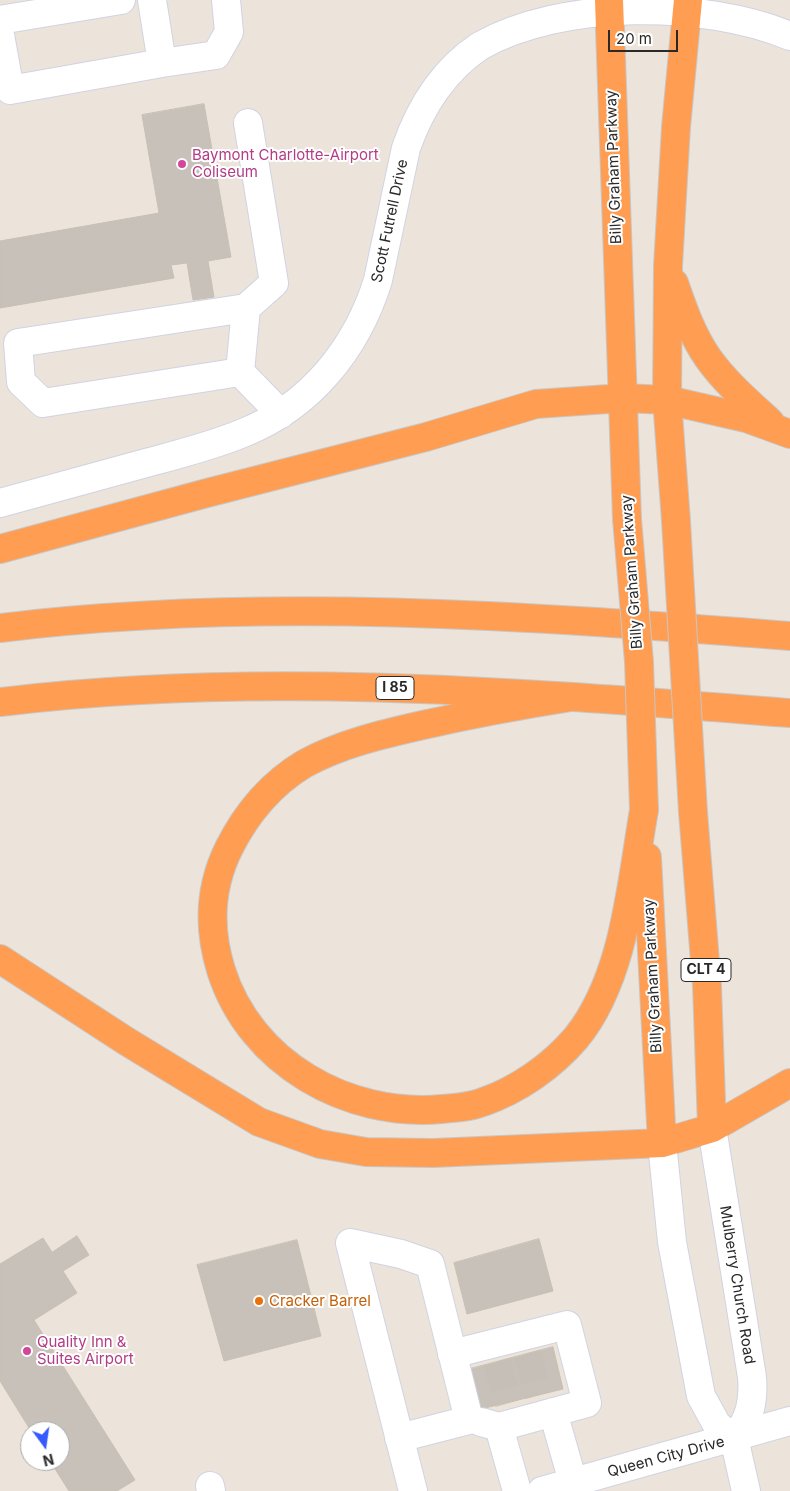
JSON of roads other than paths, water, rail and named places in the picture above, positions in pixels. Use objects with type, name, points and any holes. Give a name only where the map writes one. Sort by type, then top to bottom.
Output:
[{"type":"highway","name":"Billy Graham Parkway","points":[[609,3],[627,519],[639,662],[644,810],[662,1143]]},
{"type":"highway","points":[[667,400],[668,266],[676,127],[687,4]]},
{"type":"highway","points":[[668,266],[689,325],[707,357],[730,385],[784,431]]},
{"type":"highway","points":[[0,549],[426,437],[536,404],[624,398],[667,400],[746,418],[784,431]]},
{"type":"highway","name":"CLT 4","points":[[667,400],[693,812],[707,986],[712,1128]]},
{"type":"highway","points":[[0,628],[144,616],[310,611],[482,615],[790,636]]},
{"type":"highway","name":"I 85","points":[[0,702],[126,691],[270,686],[442,689],[790,713]]},
{"type":"highway","points":[[571,698],[466,715],[392,732],[334,750],[304,764],[260,800],[240,826],[223,859],[214,895],[211,928],[226,985],[251,1028],[280,1058],[296,1071],[329,1092],[366,1104],[424,1111],[463,1108],[484,1102],[518,1086],[549,1065],[576,1038],[601,998],[612,973],[620,944],[644,810]]},
{"type":"highway","points":[[0,959],[126,1041],[259,1122],[320,1144],[366,1152],[433,1153],[662,1143],[712,1128],[790,1083]]},
{"type":"street","points":[[0,20],[121,0]]},
{"type":"street","points":[[152,0],[162,63]]},
{"type":"street","points":[[0,35],[10,90],[216,55],[229,32],[226,0]]},
{"type":"street","name":"Scott Futrell Drive","points":[[0,503],[210,445],[245,433],[281,414],[326,377],[354,337],[372,299],[411,134],[430,96],[452,69],[479,46],[509,30],[548,16],[609,3],[634,5],[687,4],[758,24],[790,36]]},
{"type":"street","points":[[240,372],[43,403],[22,382],[18,343],[246,308],[274,283],[248,123]]},
{"type":"street","points":[[246,308],[240,372],[281,414]]},
{"type":"street","name":"Mulberry Church Road","points":[[712,1128],[754,1397],[746,1425],[734,1438]]},
{"type":"street","points":[[662,1143],[672,1242],[701,1396],[717,1425],[734,1438],[746,1491]]},
{"type":"street","points":[[413,1491],[350,1244],[401,1254],[430,1264],[469,1420]]},
{"type":"street","points":[[399,1438],[469,1420],[507,1417],[545,1407],[588,1403],[568,1324],[525,1345],[494,1353],[452,1354]]},
{"type":"street","points":[[545,1407],[573,1482]]},
{"type":"street","points":[[507,1417],[517,1491]]},
{"type":"street","name":"Queen City Drive","points":[[542,1491],[790,1422]]},
{"type":"tunnel","points":[[527,1354],[539,1395]]},
{"type":"tunnel","points":[[497,1362],[509,1403]]},
{"type":"place","name":"Baymont Charlotte-Airport Coliseum","points":[[182,164]]},
{"type":"place","name":"Cracker Barrel","points":[[259,1301]]},
{"type":"place","name":"Quality Inn & Suites Airport","points":[[27,1351]]}]
